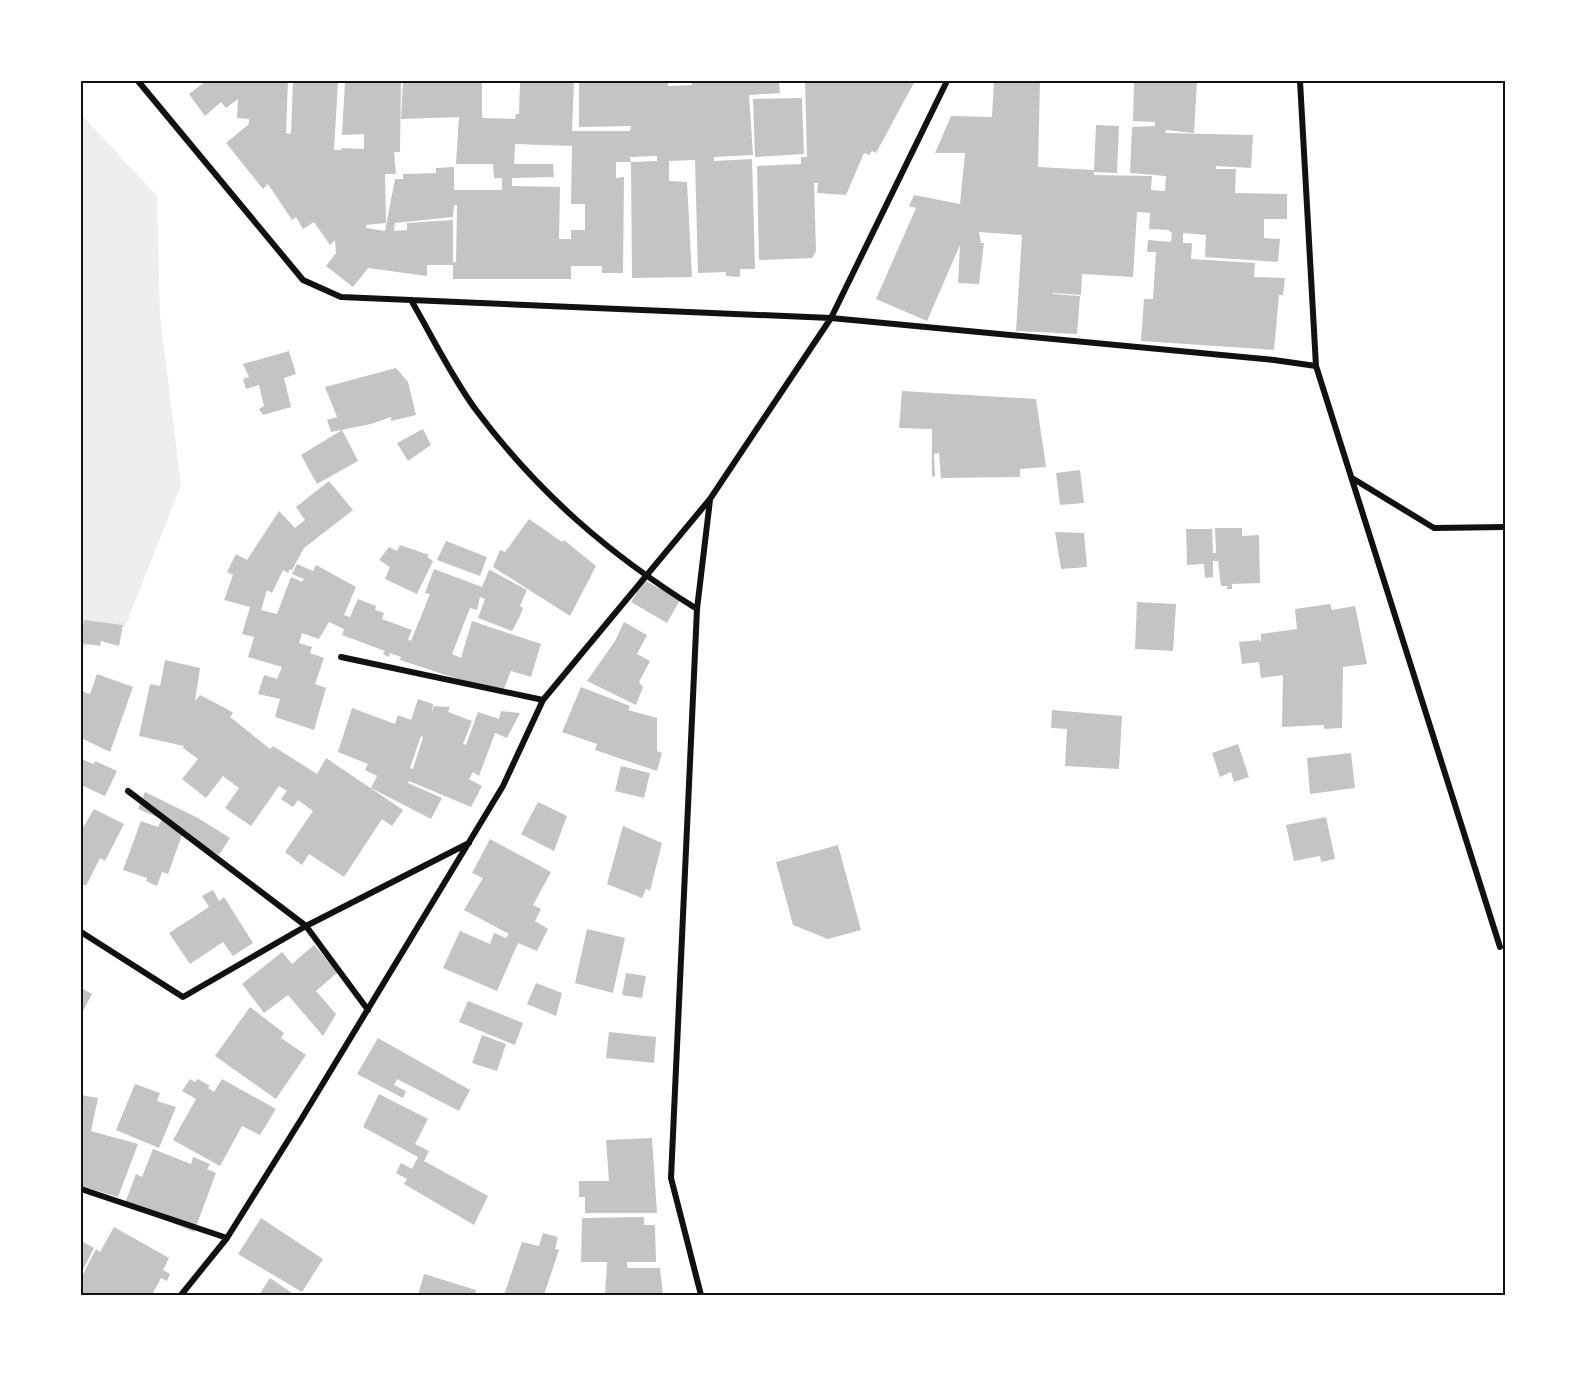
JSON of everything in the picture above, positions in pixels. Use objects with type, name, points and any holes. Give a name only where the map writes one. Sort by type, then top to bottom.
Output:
[{"type":"street","points":[[138,81],[303,280],[340,297],[831,318],[1262,358],[1316,366]]},
{"type":"street","points":[[181,1295],[227,1238],[368,1010],[503,786],[543,700],[710,499],[831,318],[947,81]]},
{"type":"street","points":[[1300,81],[1316,366],[1500,947]]},
{"type":"street","points":[[411,300],[475,408],[516,458],[588,532],[645,577],[697,609]]},
{"type":"street","points":[[1352,478],[1434,528],[1505,527]]},
{"type":"street","points":[[701,1295],[671,1178],[697,609],[710,499]]},
{"type":"street","points":[[341,657],[543,700]]},
{"type":"street","points":[[129,791],[306,926],[368,1010]]},
{"type":"street","points":[[81,932],[183,997],[306,926],[469,843]]},
{"type":"street","points":[[81,1189],[227,1238]]},
{"type":"shaded area","points":[[81,114],[157,196],[160,315],[181,485],[126,625],[81,650]]},
{"type":"building","points":[[206,81],[288,81],[286,133],[291,134],[293,81],[338,81],[334,150],[364,149],[364,134],[342,135],[345,81],[401,81],[400,152],[394,152],[396,174],[385,174],[386,223],[366,225],[366,228],[385,231],[395,179],[403,179],[403,174],[436,173],[436,168],[454,167],[454,190],[502,190],[502,178],[494,178],[493,164],[456,164],[459,117],[401,119],[403,81],[482,81],[482,118],[515,119],[516,114],[519,114],[520,81],[574,81],[572,131],[630,131],[631,126],[579,127],[579,81],[668,81],[668,86],[692,85],[691,81],[779,81],[780,93],[749,95],[753,155],[714,157],[714,161],[752,159],[755,269],[740,269],[740,277],[726,276],[726,272],[698,273],[695,160],[669,161],[669,181],[687,182],[692,277],[632,278],[631,162],[616,162],[616,178],[624,177],[623,273],[602,273],[602,266],[571,266],[571,279],[453,279],[453,265],[427,265],[427,276],[368,268],[353,287],[326,266],[336,253],[335,240],[330,245],[314,222],[303,229],[296,217],[292,220],[268,184],[263,189],[226,143],[249,124],[249,119],[237,118],[238,99],[226,108],[221,102],[205,116],[189,94]],"holes":[[[515,144],[572,146],[571,204],[585,204],[585,230],[571,230],[571,239],[559,239],[560,187],[512,186],[512,178],[554,177],[553,164],[514,164]],[[657,156],[657,161],[631,162],[630,157]],[[454,205],[457,205],[456,262],[453,262],[453,220],[407,223],[407,230],[394,231],[395,223],[453,217]]]},
{"type":"building","points":[[805,81],[915,81],[876,153],[872,151],[869,155],[864,153],[846,195],[817,193],[818,183],[814,183],[816,251],[812,258],[759,260],[757,166],[801,164],[801,157],[807,157]]},
{"type":"building","points":[[994,81],[1040,81],[1038,167],[1094,170],[1096,125],[1119,126],[1117,173],[1094,172],[1094,175],[1152,176],[1151,190],[1165,191],[1166,176],[1130,173],[1132,127],[1155,126],[1155,122],[1133,121],[1134,81],[1197,81],[1194,133],[1166,130],[1165,133],[1253,135],[1251,168],[1216,166],[1216,169],[1236,169],[1235,193],[1287,194],[1287,219],[1264,219],[1264,238],[1280,239],[1278,262],[1205,257],[1206,235],[1183,233],[1183,243],[1192,243],[1191,259],[1255,263],[1254,277],[1285,278],[1283,295],[1279,295],[1274,350],[1141,341],[1144,299],[1153,299],[1156,252],[1147,252],[1148,240],[1171,242],[1172,233],[1168,230],[1149,229],[1150,213],[1137,212],[1133,277],[1082,274],[1081,295],[1053,293],[1080,296],[1077,334],[1016,331],[1022,235],[979,232],[981,243],[984,243],[979,284],[958,283],[960,245],[927,321],[876,299],[916,208],[909,206],[914,195],[960,204],[965,153],[935,153],[951,116],[992,117]]},
{"type":"building","points":[[802,98],[804,154],[755,157],[753,99]]},
{"type":"building","points":[[289,351],[296,374],[284,378],[291,407],[263,415],[259,409],[264,406],[259,385],[246,389],[243,379],[249,377],[243,364]]},
{"type":"building","points":[[396,368],[408,382],[416,415],[391,421],[391,417],[371,424],[331,432],[327,420],[337,417],[325,387]]},
{"type":"building","points":[[902,391],[1036,399],[1046,467],[1020,469],[1020,477],[941,478],[939,453],[934,454],[935,476],[932,477],[932,429],[899,428]]},
{"type":"building","points":[[423,429],[431,445],[408,461],[397,443]]},
{"type":"building","points":[[342,430],[358,461],[317,484],[301,455]]},
{"type":"building","points":[[1080,470],[1084,503],[1060,505],[1056,473]]},
{"type":"building","points":[[329,481],[353,510],[304,548],[292,570],[290,569],[288,573],[283,570],[272,593],[267,590],[261,610],[277,614],[291,577],[302,582],[304,579],[292,574],[297,564],[313,571],[316,565],[356,587],[344,615],[350,617],[358,599],[376,606],[375,610],[384,613],[382,619],[412,630],[408,639],[411,641],[430,594],[425,593],[434,569],[482,587],[489,570],[527,590],[520,606],[523,608],[520,616],[512,631],[478,618],[485,599],[480,597],[477,610],[470,608],[452,654],[461,658],[472,621],[541,644],[531,677],[511,671],[503,691],[455,678],[400,660],[401,657],[390,653],[389,657],[383,654],[385,651],[342,635],[344,629],[329,622],[319,639],[302,633],[299,643],[312,647],[310,653],[324,658],[315,684],[326,688],[314,730],[275,717],[280,699],[258,694],[264,675],[277,679],[282,667],[248,657],[254,637],[242,634],[250,607],[224,600],[233,575],[227,572],[236,554],[247,560],[279,511],[295,528],[305,520],[296,507]]},
{"type":"building","points":[[529,519],[562,542],[564,540],[596,566],[570,616],[493,567],[500,550],[505,552]]},
{"type":"building","points":[[1215,528],[1242,528],[1242,536],[1259,535],[1260,583],[1232,584],[1232,589],[1227,589],[1227,586],[1221,586],[1218,561],[1213,561],[1213,577],[1205,578],[1204,564],[1187,565],[1186,529],[1212,529],[1213,553],[1216,553]]},
{"type":"building","points":[[1055,532],[1084,533],[1087,567],[1061,569]]},
{"type":"building","points":[[446,541],[487,557],[480,576],[437,560]]},
{"type":"building","points":[[400,545],[429,555],[427,557],[433,561],[417,594],[385,579],[390,567],[379,560],[389,547],[397,551]]},
{"type":"building","points":[[644,580],[680,600],[667,623],[631,602]]},
{"type":"building","points":[[1137,602],[1176,604],[1173,651],[1135,649]]},
{"type":"building","points":[[1330,604],[1332,610],[1355,606],[1367,664],[1343,667],[1342,728],[1324,729],[1324,725],[1282,727],[1283,675],[1261,678],[1259,662],[1242,664],[1239,642],[1259,640],[1261,642],[1261,634],[1297,629],[1295,609]]},
{"type":"building","points":[[84,620],[123,625],[119,646],[101,641],[100,646],[81,643]]},
{"type":"building","points":[[624,622],[647,635],[637,654],[650,661],[639,682],[643,687],[636,705],[587,681],[615,641]]},
{"type":"building","points":[[165,660],[200,668],[195,701],[200,695],[227,709],[233,713],[230,717],[270,749],[273,746],[317,774],[326,758],[403,810],[392,826],[382,819],[344,877],[309,854],[302,865],[285,852],[313,811],[298,800],[293,807],[281,799],[287,791],[279,786],[251,826],[225,808],[239,788],[223,776],[206,798],[182,779],[198,759],[183,748],[184,746],[139,736],[150,684],[160,686]]},
{"type":"building","points":[[97,674],[133,687],[110,752],[81,738],[81,691],[90,694]]},
{"type":"building","points":[[581,687],[630,706],[628,710],[657,718],[657,751],[662,753],[657,771],[595,750],[597,744],[562,732]]},
{"type":"building","points":[[418,699],[433,704],[432,713],[434,706],[450,707],[448,712],[472,721],[463,744],[466,745],[478,712],[499,719],[501,711],[520,713],[507,738],[495,733],[479,776],[473,772],[469,779],[482,786],[471,807],[409,781],[408,783],[442,798],[431,819],[371,788],[377,776],[365,770],[368,764],[338,752],[352,708],[395,724],[398,715],[411,720]],"holes":[[[421,736],[423,737],[413,769],[410,768]]]},
{"type":"building","points":[[1052,710],[1122,716],[1119,769],[1065,766],[1067,729],[1051,728]]},
{"type":"building","points":[[1238,744],[1249,777],[1234,782],[1231,772],[1220,777],[1212,753]]},
{"type":"building","points":[[1351,753],[1355,788],[1310,794],[1307,758]]},
{"type":"building","points":[[81,759],[94,764],[95,761],[117,771],[105,796],[81,785]]},
{"type":"building","points":[[621,766],[650,773],[644,798],[615,791]]},
{"type":"building","points":[[145,792],[198,818],[230,838],[219,855],[182,835],[168,874],[162,872],[157,886],[146,881],[147,878],[123,870],[141,821],[158,827],[162,819],[138,809]]},
{"type":"building","points":[[538,802],[567,816],[554,851],[521,834]]},
{"type":"building","points":[[94,809],[124,824],[105,861],[100,858],[86,886],[81,883],[81,831]]},
{"type":"building","points":[[1326,817],[1335,859],[1321,862],[1320,856],[1294,861],[1286,825]]},
{"type":"building","points":[[623,826],[662,843],[650,891],[646,889],[642,898],[607,884]]},
{"type":"building","points":[[490,839],[551,872],[533,905],[541,909],[535,921],[548,929],[537,951],[518,943],[497,991],[443,968],[460,931],[490,944],[494,933],[506,938],[509,934],[464,910],[483,878],[472,873]]},
{"type":"building","points":[[838,845],[861,930],[828,939],[793,925],[776,862]]},
{"type":"building","points":[[213,890],[219,901],[224,897],[253,943],[233,956],[223,942],[190,964],[169,933],[209,907],[202,896]]},
{"type":"building","points":[[587,929],[625,938],[613,993],[575,983]]},
{"type":"building","points":[[314,945],[338,972],[316,991],[336,1014],[323,1036],[288,995],[264,1013],[242,984],[282,952],[292,964]]},
{"type":"building","points":[[626,973],[646,976],[642,998],[622,995]]},
{"type":"building","points":[[536,983],[562,993],[556,1016],[527,1004]]},
{"type":"building","points":[[81,988],[92,994],[81,1015]]},
{"type":"building","points":[[468,1001],[523,1023],[515,1045],[459,1022]]},
{"type":"building","points":[[250,1007],[284,1033],[281,1038],[306,1055],[276,1099],[215,1056]]},
{"type":"building","points":[[609,1032],[656,1037],[654,1063],[606,1058]]},
{"type":"building","points":[[482,1035],[506,1044],[497,1071],[472,1063]]},
{"type":"building","points":[[378,1038],[470,1090],[459,1111],[397,1079],[394,1085],[406,1091],[403,1098],[357,1074]]},
{"type":"building","points":[[190,1079],[195,1082],[198,1079],[210,1086],[208,1088],[214,1092],[222,1079],[276,1109],[260,1135],[242,1126],[220,1166],[173,1140],[196,1099],[182,1091]]},
{"type":"building","points":[[135,1084],[160,1093],[157,1101],[176,1107],[159,1148],[116,1130]]},
{"type":"building","points":[[379,1094],[428,1119],[415,1144],[429,1151],[424,1161],[488,1196],[474,1225],[404,1184],[407,1179],[396,1173],[401,1163],[412,1169],[418,1157],[363,1127]]},
{"type":"building","points":[[81,1095],[98,1098],[91,1131],[138,1144],[118,1197],[81,1186]]},
{"type":"building","points":[[652,1138],[657,1213],[585,1213],[585,1197],[579,1197],[579,1181],[609,1181],[606,1140]]},
{"type":"building","points":[[153,1149],[191,1164],[193,1157],[210,1164],[207,1169],[216,1173],[194,1232],[125,1203],[136,1174],[142,1177]]},
{"type":"building","points":[[644,1217],[644,1225],[655,1225],[656,1262],[627,1262],[627,1265],[628,1268],[660,1268],[663,1295],[605,1295],[607,1262],[581,1262],[582,1218]]},
{"type":"building","points":[[261,1218],[323,1259],[302,1292],[238,1254]]},
{"type":"building","points":[[114,1227],[169,1258],[163,1270],[170,1274],[167,1281],[161,1278],[152,1295],[81,1295],[81,1278],[96,1249],[100,1252]]},
{"type":"building","points":[[543,1233],[558,1237],[555,1249],[559,1250],[544,1295],[504,1295],[522,1242],[539,1246]]},
{"type":"building","points":[[81,1241],[94,1248],[81,1274]]},
{"type":"building","points":[[424,1274],[476,1290],[475,1295],[418,1295]]},
{"type":"building","points":[[270,1278],[295,1295],[259,1295]]}]
